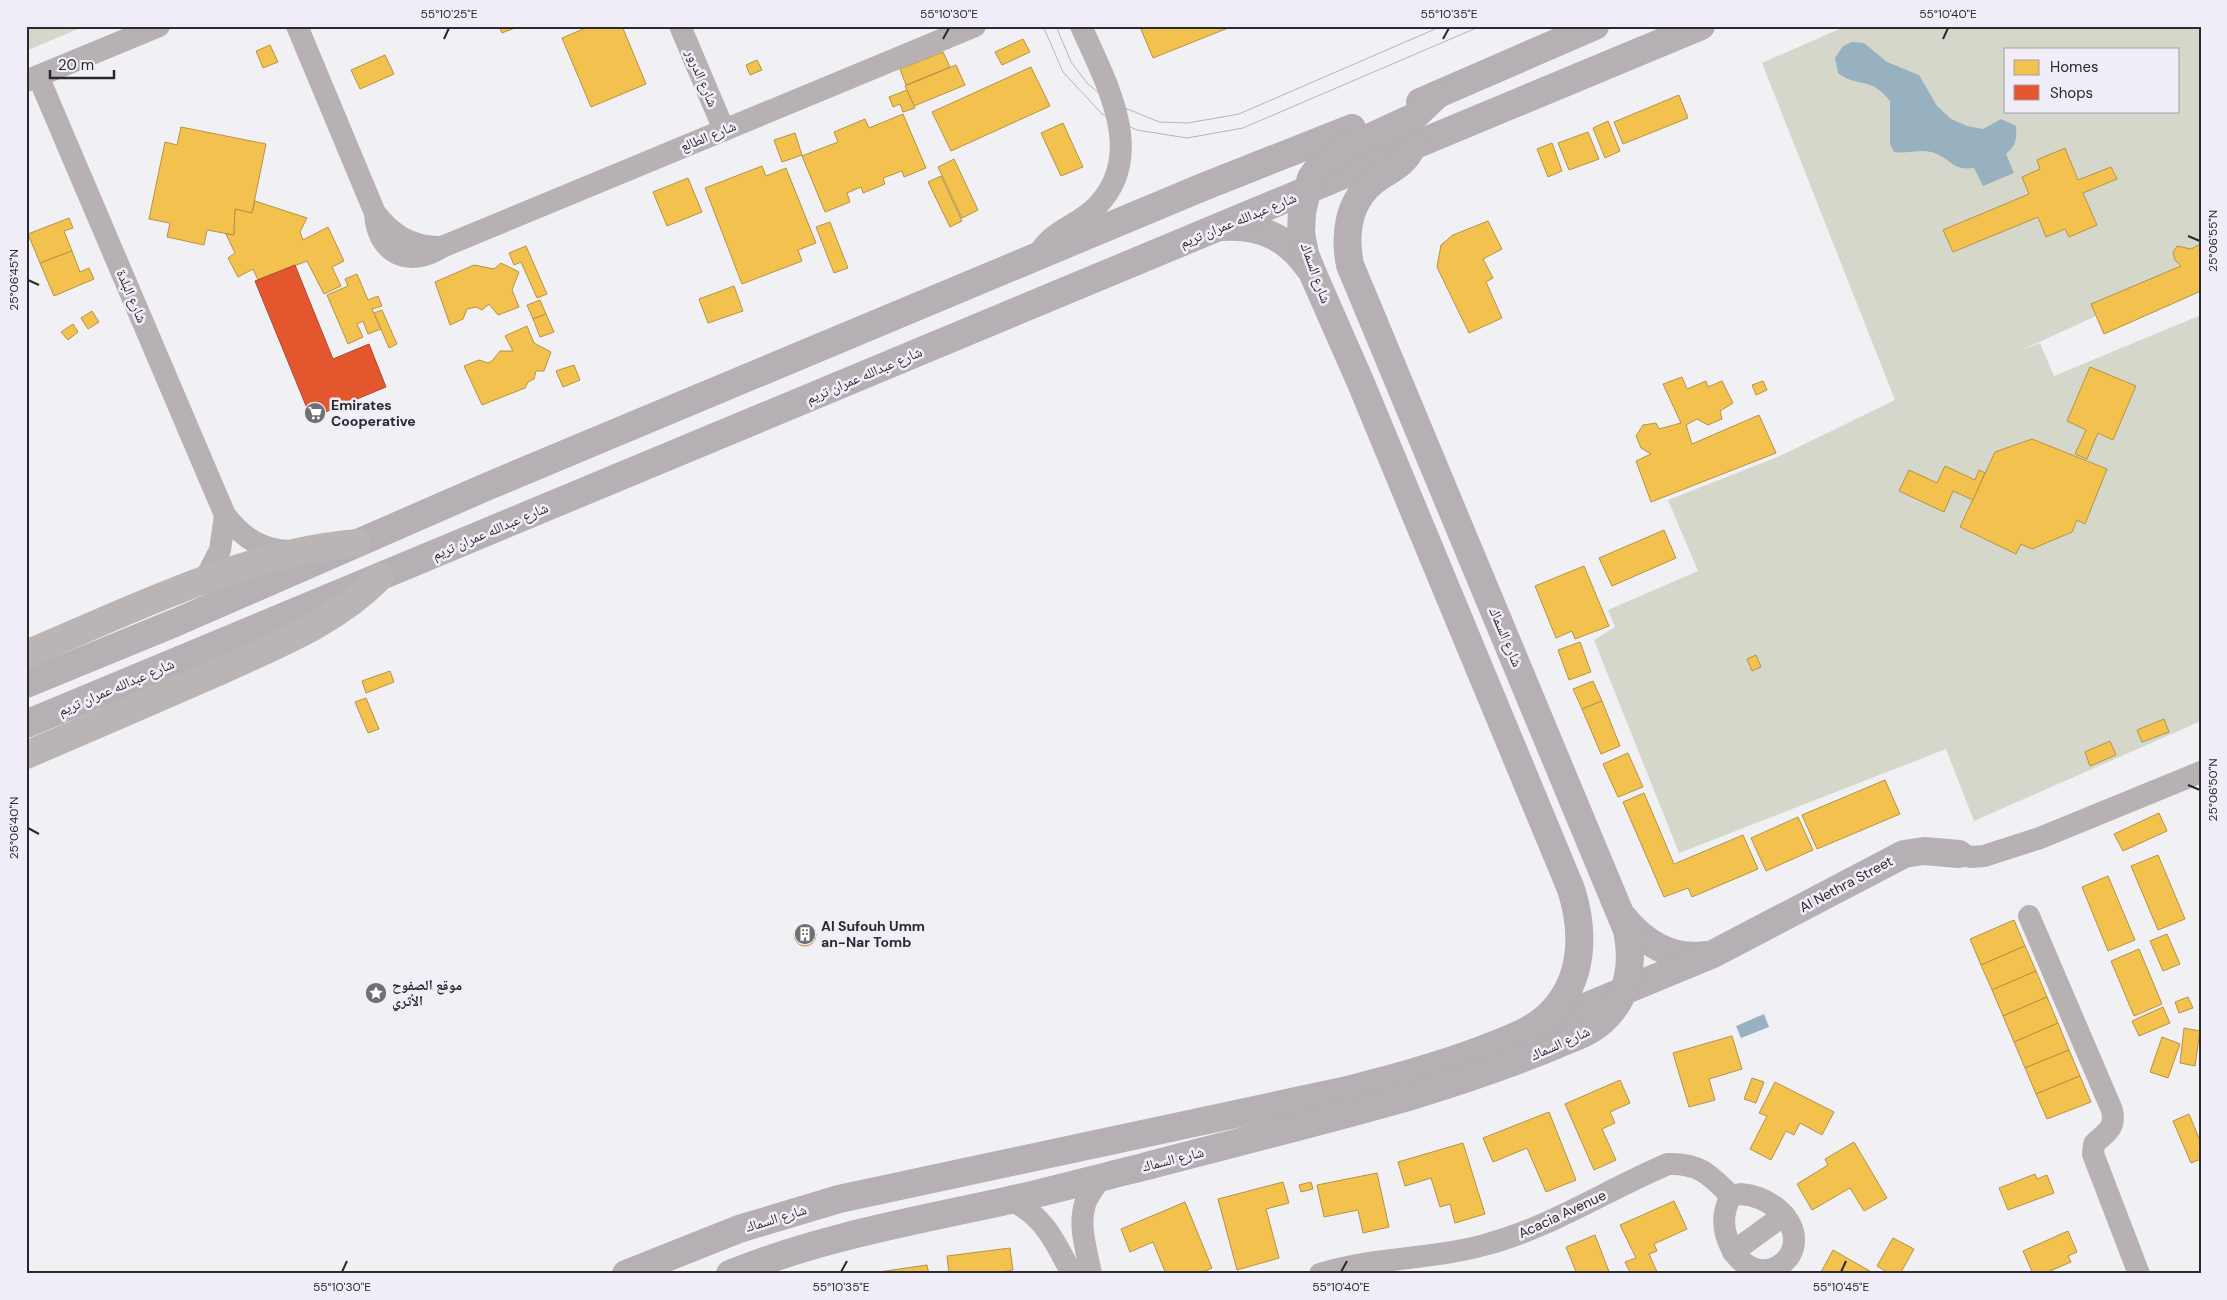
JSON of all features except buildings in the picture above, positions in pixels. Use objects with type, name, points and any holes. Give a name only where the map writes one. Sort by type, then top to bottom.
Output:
[{"type":"main road","points":[[26,654],[204,581],[296,551],[357,543]]},
{"type":"main road","points":[[26,755],[140,707],[304,632],[341,611],[362,595],[380,576]]},
{"type":"street","points":[[32,79],[160,26]]},
{"type":"street","name":"شارع الطالع","points":[[297,26],[375,213],[376,226],[381,239],[390,250],[402,256],[416,258],[430,254],[442,247],[975,26]]},
{"type":"street","name":"شارع الدرور","points":[[680,26],[724,130]]},
{"type":"street","points":[[1036,258],[1043,244],[1096,207],[1110,188],[1119,167],[1122,142],[1120,123],[1081,26]]},
{"type":"street","points":[[26,684],[177,622],[357,543],[1203,187],[1437,95],[1595,26]]},
{"type":"street","name":"شارع عبدالله عمران تريم","points":[[26,724],[1702,26]]},
{"type":"street","name":"شارع البلدة","points":[[32,79],[225,515],[239,532],[257,544],[278,551],[296,551]]},
{"type":"street","name":"شارع السماك","points":[[626,1274],[739,1230],[839,1199],[1343,1091],[1416,1072],[1473,1054],[1529,1030],[1549,1015],[1564,996],[1576,969],[1581,937],[1578,909],[1364,390],[1313,274],[1305,254],[1302,234],[1302,212],[1311,178],[1328,157],[1414,117],[1437,95]]},
{"type":"street","name":"شارع السماك","points":[[730,1274],[780,1256],[873,1228],[1011,1200],[1317,1123],[1443,1086],[1518,1061],[1590,1031],[1611,1013],[1625,989],[1631,960],[1627,930],[1350,265],[1346,247],[1347,228],[1352,210],[1362,194],[1374,181],[1407,158],[1412,147]]},
{"type":"street","points":[[1218,228],[1241,226],[1270,234],[1283,240],[1300,255],[1313,274]]},
{"type":"street","points":[[204,581],[220,550],[225,515]]},
{"type":"street","name":"Al Nethra Street","points":[[1529,1030],[1713,954],[1904,854],[1924,850],[1971,857],[1984,856],[2040,838],[2201,772]]},
{"type":"street","points":[[1621,915],[1636,933],[1654,946],[1668,952],[1698,956],[1713,954]]},
{"type":"street","points":[[2029,916],[2112,1110],[2114,1120],[2111,1129],[2094,1144],[2092,1154],[2139,1274]]},
{"type":"street","name":"Acacia Avenue","points":[[1320,1274],[1363,1263],[1456,1252],[1511,1238],[1537,1228],[1668,1164],[1684,1163],[1699,1168],[1732,1196]]},
{"type":"street","points":[[1091,1274],[1083,1233],[1083,1218],[1086,1203],[1101,1177]]},
{"type":"street","points":[[1746,1195],[1760,1198],[1784,1215],[1793,1229],[1794,1246],[1792,1254],[1780,1267],[1772,1271],[1755,1271],[1742,1264],[1733,1252],[1724,1224],[1726,1205],[1732,1196],[1746,1195]]},
{"type":"street","points":[[1011,1200],[1036,1215],[1045,1226],[1072,1274]]},
{"type":"street","points":[[1733,1252],[1784,1215]]},
{"type":"shaded area","points":[[26,26],[85,26],[26,51]]},
{"type":"shaded area","points":[[1846,26],[2201,26],[2201,268],[2017,352],[2040,343],[2054,376],[2201,315],[2201,721],[1974,821],[1946,749],[1679,853],[1594,640],[1615,627],[1608,610],[1698,571],[1668,500],[1780,456],[1895,400],[1762,63]]},
{"type":"water","points":[[1852,42],[1864,43],[1887,62],[1919,75],[1937,106],[1951,119],[1967,126],[1983,129],[2001,119],[2016,126],[2015,142],[2006,154],[2014,173],[1983,186],[1974,168],[1961,168],[1931,152],[1894,152],[1890,144],[1890,101],[1876,88],[1845,78],[1838,73],[1835,58],[1843,46]]},
{"type":"water","points":[[1764,1014],[1769,1027],[1741,1038],[1736,1026]]},
{"type":"tram line","points":[[1043,26],[1063,72],[1102,114],[1137,130],[1187,138],[1243,128],[1481,26]]},
{"type":"tram line","points":[[1056,26],[1071,62],[1087,83],[1100,94],[1113,103],[1159,122],[1188,123],[1239,114],[1442,26]]},
{"type":"place","name":"Emirates Cooperative","points":[[315,413]]},
{"type":"place","name":"Al Sufouh Umm an-Nar Tomb","points":[[805,934]]},
{"type":"place","name":"موقع الصفوح الأثري","points":[[376,993]]}]
